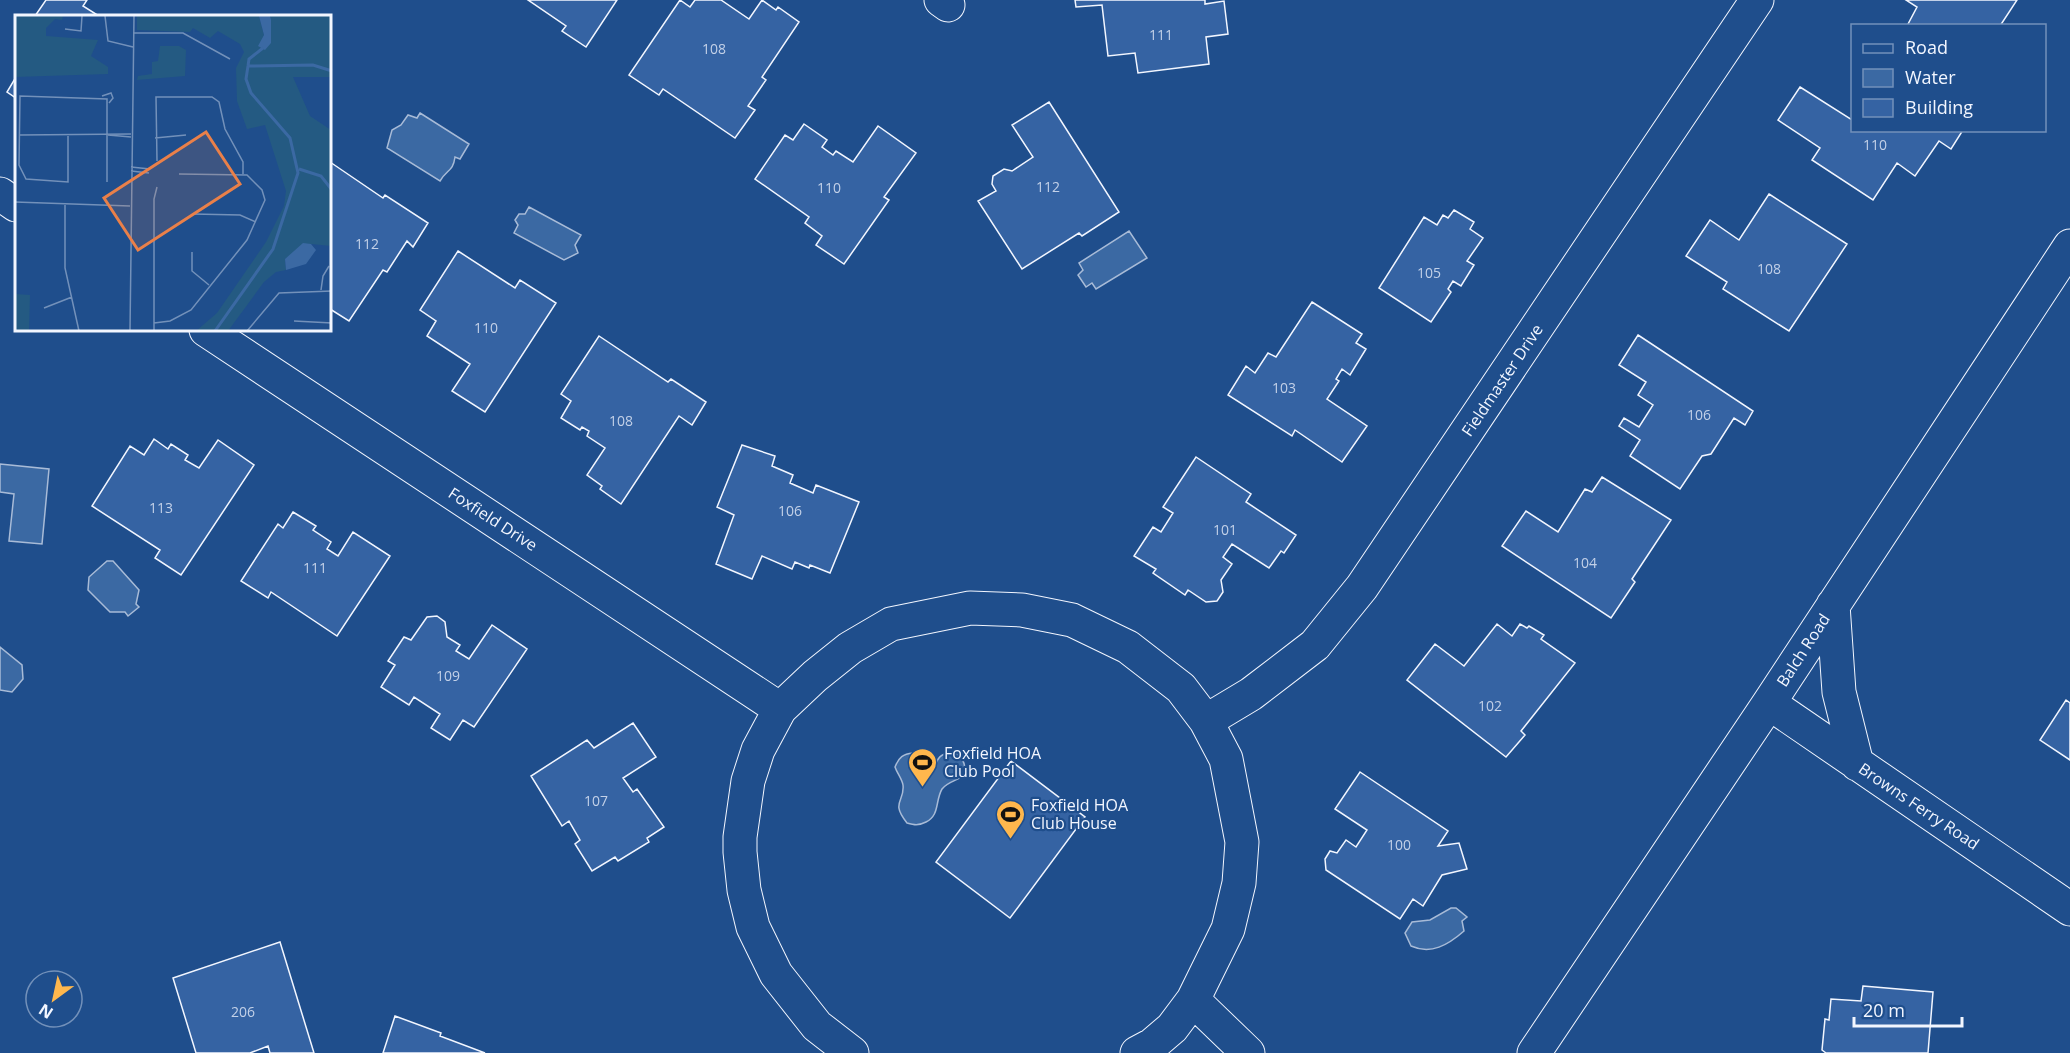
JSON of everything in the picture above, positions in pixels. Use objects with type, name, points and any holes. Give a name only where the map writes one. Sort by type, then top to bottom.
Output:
[{"type":"street","name":"Fieldmaster Drive","points":[[1206,721],[1251,693],[1316,645],[1362,587],[1757,0]]},
{"type":"street","points":[[0,194],[15,204]]},
{"type":"street","name":"Balch Road","points":[[1534,1053],[1769,703],[2070,246]]},
{"type":"street","name":"Foxfield Drive","points":[[209,332],[780,709]]},
{"type":"street","points":[[1833,605],[1839,692],[1857,764]]},
{"type":"street","points":[[852,1053],[817,1026],[776,974],[753,927],[744,890],[740,837],[748,781],[758,750],[780,709],[815,676],[850,648],[891,624],[970,608],[1022,610],[1072,620],[1128,647],[1181,688],[1206,721],[1226,759],[1242,842],[1239,883],[1228,929],[1193,1000],[1172,1028],[1149,1050]]},
{"type":"street","name":"Browns Ferry Road","points":[[1769,703],[2070,909]]},
{"type":"street","points":[[1193,1000],[1248,1053]]},
{"type":"water","points":[[420,113],[469,144],[460,159],[455,157],[451,168],[440,181],[387,148],[392,130],[401,125],[408,115],[417,118]]},
{"type":"water","points":[[529,207],[581,235],[575,245],[578,253],[564,260],[514,233],[518,225],[515,220],[519,214],[525,214]]},
{"type":"water","points":[[1129,231],[1147,258],[1096,289],[1092,283],[1086,287],[1078,275],[1083,270],[1079,263]]},
{"type":"water","points":[[0,464],[49,469],[42,544],[9,541],[14,494],[0,492]]},
{"type":"water","points":[[107,561],[113,561],[139,590],[136,604],[139,607],[128,616],[125,612],[110,612],[88,590],[89,577]]},
{"type":"water","points":[[0,647],[22,665],[23,679],[12,692],[0,690]]},
{"type":"water","name":"Foxfield HOA Club Pool","points":[[952,752],[963,761],[965,768],[963,776],[942,789],[935,812],[930,819],[918,825],[907,823],[899,811],[903,785],[895,767],[898,761],[904,755],[913,753],[919,758],[924,769],[929,772],[934,769],[940,757]]},
{"type":"water","points":[[1451,908],[1456,908],[1467,917],[1462,921],[1464,931],[1452,941],[1432,949],[1418,949],[1411,946],[1405,933],[1412,922],[1430,920]]},
{"type":"building","points":[[46,0],[87,0],[83,6],[97,15],[36,15]]},
{"type":"building","points":[[528,0],[617,0],[586,47],[562,31],[566,26]]},
{"type":"building","points":[[680,0],[690,7],[695,0],[721,0],[749,19],[762,0],[776,10],[778,7],[799,22],[762,77],[766,80],[748,106],[755,110],[735,138],[663,89],[659,95],[629,75]]},
{"type":"building","points":[[1075,0],[1205,0],[1205,4],[1224,1],[1228,34],[1206,37],[1209,64],[1138,73],[1135,53],[1108,56],[1102,5],[1076,7]]},
{"type":"building","points":[[1906,0],[2017,0],[2001,24],[1908,24],[1917,7]]},
{"type":"building","points":[[15,79],[15,97],[7,92]]},
{"type":"building","points":[[1800,87],[1851,119],[1851,132],[1962,132],[1951,149],[1939,141],[1915,176],[1897,163],[1873,200],[1812,160],[1820,148],[1778,120]]},
{"type":"building","points":[[1049,102],[1119,212],[1082,236],[1079,233],[1022,269],[978,201],[996,191],[992,184],[993,176],[1004,169],[1012,171],[1033,157],[1012,125]]},
{"type":"building","points":[[804,124],[827,140],[822,147],[833,155],[836,151],[853,162],[878,126],[916,153],[884,197],[889,200],[844,264],[816,245],[822,236],[805,223],[809,217],[755,179],[785,135],[793,140]]},
{"type":"building","points":[[332,163],[383,198],[385,195],[428,223],[413,247],[407,241],[387,272],[383,270],[349,321],[332,310]]},
{"type":"building","points":[[1769,194],[1847,244],[1789,331],[1723,289],[1727,282],[1686,256],[1710,220],[1739,240]]},
{"type":"building","points":[[1454,210],[1474,222],[1470,229],[1483,238],[1467,261],[1474,265],[1461,286],[1453,281],[1448,289],[1451,292],[1431,322],[1379,288],[1424,217],[1437,225],[1443,215],[1448,218]]},
{"type":"building","points":[[458,251],[515,288],[520,280],[556,303],[485,412],[452,391],[470,364],[427,336],[436,321],[420,310]]},
{"type":"building","points":[[1312,302],[1362,334],[1356,343],[1366,349],[1350,375],[1342,369],[1336,379],[1339,381],[1327,399],[1367,426],[1342,462],[1295,430],[1292,436],[1228,395],[1246,366],[1255,373],[1268,353],[1276,357]]},
{"type":"building","points":[[1638,335],[1753,411],[1745,425],[1734,418],[1711,454],[1702,456],[1680,489],[1630,456],[1640,440],[1619,426],[1624,418],[1639,427],[1653,405],[1638,395],[1646,382],[1619,365]]},
{"type":"building","points":[[599,336],[668,382],[671,379],[706,402],[692,425],[679,416],[621,504],[600,489],[602,486],[587,475],[605,448],[587,436],[589,431],[582,427],[580,430],[561,418],[571,401],[561,394]]},
{"type":"building","points":[[154,439],[168,449],[171,444],[188,455],[185,460],[199,468],[218,440],[254,465],[181,575],[155,558],[160,550],[92,506],[130,446],[144,455]]},
{"type":"building","points":[[742,445],[775,456],[772,466],[793,475],[790,483],[813,493],[816,485],[859,502],[830,573],[795,562],[792,569],[762,556],[752,579],[716,564],[734,515],[717,507]]},
{"type":"building","points":[[1196,457],[1251,494],[1246,502],[1296,535],[1284,553],[1281,551],[1269,568],[1232,544],[1223,557],[1232,564],[1221,580],[1223,592],[1217,601],[1206,602],[1188,590],[1185,595],[1153,573],[1156,569],[1134,556],[1153,527],[1161,532],[1173,513],[1163,507]]},
{"type":"building","points":[[1602,477],[1671,520],[1632,579],[1635,582],[1611,618],[1502,546],[1526,511],[1558,532],[1585,489],[1592,492]]},
{"type":"building","points":[[293,512],[316,526],[313,530],[331,542],[327,549],[338,556],[353,532],[390,556],[337,636],[271,592],[268,598],[241,581],[278,524],[283,528]]},
{"type":"building","points":[[437,616],[445,622],[447,637],[460,645],[456,651],[469,659],[492,625],[527,649],[474,727],[463,720],[450,740],[431,728],[440,714],[414,697],[409,705],[381,687],[395,665],[388,661],[404,637],[411,640],[427,617]]},
{"type":"building","points":[[1497,624],[1512,636],[1520,624],[1527,628],[1529,626],[1544,635],[1541,639],[1575,663],[1521,731],[1525,735],[1506,757],[1407,680],[1435,644],[1464,666]]},
{"type":"building","points":[[2066,700],[2070,703],[2070,760],[2040,740]]},
{"type":"building","points":[[633,723],[656,757],[623,778],[633,792],[637,789],[664,827],[647,838],[649,842],[618,861],[615,857],[592,871],[575,844],[580,840],[569,821],[562,826],[531,776],[587,740],[594,748]]},
{"type":"building","name":"Foxfield HOA Club House","points":[[1011,761],[1085,817],[1010,918],[936,862]]},
{"type":"building","points":[[1360,772],[1448,831],[1438,846],[1459,843],[1467,869],[1442,875],[1423,906],[1413,899],[1400,919],[1326,870],[1325,859],[1330,851],[1337,853],[1346,840],[1356,847],[1367,830],[1335,809]]},
{"type":"building","points":[[280,942],[314,1053],[270,1053],[268,1046],[250,1053],[196,1053],[173,978]]},
{"type":"building","points":[[1863,986],[1933,992],[1928,1053],[1826,1053],[1822,1050],[1825,1019],[1829,1020],[1831,999],[1861,1001]]},
{"type":"building","points":[[395,1016],[441,1033],[440,1036],[485,1053],[383,1053]]},
{"type":"place","name":"Foxfield HOA Club Pool","points":[[923,788]]},
{"type":"place","name":"Foxfield HOA Club House","points":[[1010,840]]}]
